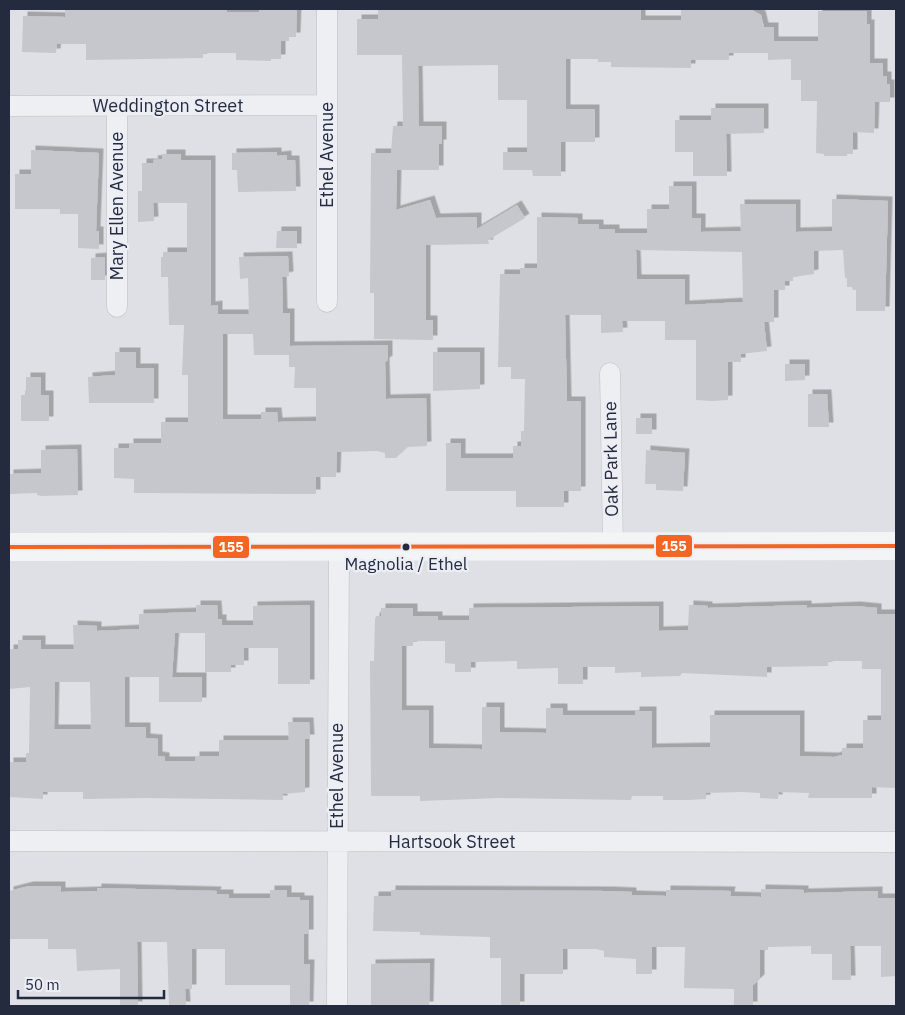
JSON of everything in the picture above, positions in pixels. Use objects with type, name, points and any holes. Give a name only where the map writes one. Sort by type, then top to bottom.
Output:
[{"type":"main road","points":[[9,547],[896,546]]},
{"type":"street","name":"Ethel Avenue","points":[[327,9],[327,302]]},
{"type":"street","name":"Weddington Street","points":[[9,106],[327,105]]},
{"type":"street","name":"Mary Ellen Avenue","points":[[117,106],[117,307]]},
{"type":"street","name":"Oak Park Lane","points":[[610,373],[613,545]]},
{"type":"street","name":"Ethel Avenue","points":[[337,1006],[339,546]]},
{"type":"street","name":"Hartsook Street","points":[[9,841],[896,842]]},
{"type":"building","points":[[65,9],[227,9],[227,12],[259,12],[259,9],[297,9],[296,37],[289,37],[289,41],[281,41],[281,59],[271,59],[271,61],[236,60],[236,53],[203,53],[203,58],[86,60],[86,44],[57,44],[56,53],[22,52],[23,16],[65,17]]},
{"type":"building","points":[[378,9],[641,9],[641,20],[681,20],[681,9],[750,9],[761,15],[764,27],[774,27],[774,41],[818,41],[818,11],[867,11],[867,24],[870,24],[870,63],[883,63],[883,76],[887,76],[887,84],[890,84],[890,102],[875,102],[874,133],[853,132],[853,154],[847,154],[847,156],[824,156],[824,154],[816,153],[817,101],[801,101],[801,80],[791,80],[791,59],[768,60],[768,53],[729,53],[729,60],[691,60],[691,68],[611,67],[611,62],[598,62],[598,59],[566,59],[566,109],[595,109],[595,142],[561,142],[561,176],[533,176],[532,170],[503,170],[503,152],[527,152],[527,100],[498,100],[498,65],[418,66],[419,126],[442,126],[442,144],[439,144],[439,170],[397,170],[396,210],[430,200],[436,218],[477,217],[477,229],[517,205],[525,218],[488,240],[489,244],[426,245],[426,320],[433,320],[433,340],[374,339],[374,293],[370,293],[371,153],[391,153],[393,126],[403,126],[402,55],[357,55],[357,19],[378,19]]},
{"type":"building","points":[[711,108],[764,108],[764,133],[726,134],[727,176],[693,176],[693,152],[675,152],[675,120],[711,120]]},
{"type":"building","points":[[31,150],[99,153],[96,231],[99,231],[99,249],[78,248],[78,214],[60,214],[60,209],[15,209],[15,174],[31,174]]},
{"type":"building","points":[[277,152],[277,156],[287,155],[287,160],[295,160],[296,191],[238,192],[237,170],[232,170],[232,153]]},
{"type":"building","points":[[162,154],[181,154],[181,160],[211,160],[211,306],[218,305],[218,314],[249,314],[248,278],[240,279],[239,257],[288,256],[289,276],[282,277],[283,313],[290,313],[290,346],[388,345],[388,360],[385,362],[386,399],[426,398],[427,446],[407,447],[396,458],[385,458],[385,453],[377,451],[337,452],[336,477],[316,477],[316,494],[134,493],[134,479],[114,478],[114,448],[129,448],[129,443],[161,443],[161,422],[188,422],[188,375],[182,375],[184,325],[169,325],[168,277],[161,277],[161,257],[163,257],[163,252],[187,252],[187,203],[153,203],[154,221],[138,222],[138,191],[142,191],[142,163],[154,163],[153,160],[162,159]],"holes":[[[223,334],[253,334],[254,355],[289,355],[289,367],[295,367],[294,388],[316,388],[316,421],[278,422],[277,412],[261,412],[261,419],[223,419]]]},
{"type":"building","points":[[669,186],[692,186],[692,218],[701,218],[701,232],[741,231],[740,204],[796,204],[796,232],[832,231],[832,199],[888,201],[885,311],[856,311],[856,290],[853,290],[852,287],[847,287],[843,250],[814,251],[814,274],[793,277],[793,281],[785,281],[785,290],[774,290],[774,322],[764,322],[767,351],[741,354],[741,362],[728,362],[728,400],[712,401],[696,400],[696,340],[665,340],[665,321],[622,321],[623,332],[601,333],[601,315],[565,315],[567,401],[581,401],[581,491],[564,491],[564,507],[516,507],[516,491],[446,491],[446,443],[461,443],[461,458],[513,458],[513,446],[521,446],[521,431],[524,431],[525,379],[511,379],[511,367],[498,367],[500,274],[520,274],[520,268],[537,268],[537,217],[578,218],[578,224],[599,224],[599,229],[615,229],[615,233],[647,233],[647,209],[669,209]],"holes":[[[636,250],[742,252],[743,302],[685,305],[685,279],[637,279]]]},
{"type":"building","points":[[277,231],[297,231],[297,248],[276,248]]},
{"type":"building","points":[[105,257],[105,280],[91,280],[91,258]]},
{"type":"building","points":[[115,352],[136,352],[136,368],[154,368],[154,403],[89,403],[88,377],[115,375]]},
{"type":"building","points":[[433,352],[480,352],[480,389],[433,391]]},
{"type":"building","points":[[785,364],[805,364],[805,380],[785,381]]},
{"type":"building","points":[[26,377],[41,377],[41,395],[49,395],[49,421],[21,421],[21,395],[26,395]]},
{"type":"building","points":[[808,394],[827,394],[829,427],[808,427]]},
{"type":"building","points":[[636,418],[652,418],[652,434],[636,434]]},
{"type":"building","points":[[77,449],[78,495],[41,496],[37,495],[37,493],[9,494],[9,474],[41,473],[41,450]]},
{"type":"building","points":[[646,450],[685,453],[683,491],[656,490],[656,484],[645,484]]},
{"type":"building","points":[[196,605],[217,605],[218,619],[222,619],[222,625],[253,625],[253,606],[310,605],[310,684],[278,684],[278,648],[244,648],[244,665],[231,665],[231,672],[205,672],[205,633],[175,633],[172,677],[202,677],[202,702],[159,702],[159,677],[125,677],[125,727],[146,727],[146,738],[158,739],[158,756],[165,757],[165,761],[195,761],[195,756],[219,756],[219,740],[289,740],[288,722],[309,722],[310,739],[305,739],[305,792],[283,794],[283,800],[83,799],[83,792],[43,792],[43,799],[9,797],[9,762],[26,762],[26,753],[29,753],[30,687],[9,689],[9,649],[18,649],[18,640],[41,640],[41,649],[74,649],[73,625],[97,626],[97,631],[139,629],[139,614],[196,612]],"holes":[[[55,682],[90,682],[91,729],[54,729]]]},
{"type":"building","points":[[689,605],[708,606],[708,608],[807,605],[807,608],[856,606],[877,608],[877,614],[896,614],[896,788],[872,787],[872,798],[808,798],[809,793],[779,792],[778,799],[760,798],[760,793],[742,792],[706,793],[706,799],[688,800],[663,800],[663,796],[632,796],[631,800],[499,798],[420,801],[420,796],[371,796],[370,661],[374,661],[375,619],[376,616],[381,616],[381,608],[413,608],[413,616],[438,616],[438,620],[469,620],[469,608],[659,606],[659,631],[688,630]],"holes":[[[413,641],[445,641],[445,663],[455,664],[455,672],[471,672],[471,662],[517,661],[517,669],[558,668],[558,684],[583,684],[583,667],[615,667],[615,673],[641,672],[641,677],[680,676],[682,673],[767,677],[767,667],[828,666],[828,661],[862,661],[862,669],[881,669],[881,720],[863,720],[863,748],[842,748],[842,755],[834,757],[800,756],[800,715],[710,715],[710,747],[652,748],[652,711],[635,711],[635,715],[563,715],[563,708],[546,708],[546,733],[500,732],[500,707],[482,707],[482,749],[429,748],[429,710],[402,710],[402,646],[413,646]]]},
{"type":"building","points":[[29,886],[61,886],[61,892],[97,891],[97,888],[217,891],[216,894],[229,894],[229,898],[270,898],[270,890],[287,890],[287,897],[300,897],[300,900],[309,900],[309,934],[304,934],[304,964],[310,964],[309,1006],[290,1006],[290,985],[225,985],[225,949],[192,949],[192,989],[185,989],[186,1006],[169,1006],[167,942],[137,942],[138,1006],[120,1006],[120,969],[77,971],[76,949],[48,949],[48,939],[9,939],[9,891]]},
{"type":"building","points":[[761,889],[804,890],[804,893],[878,891],[878,898],[896,898],[896,976],[881,977],[881,946],[850,946],[851,980],[832,980],[832,954],[811,954],[811,946],[768,947],[768,950],[760,950],[760,979],[753,985],[753,1006],[734,1006],[734,989],[684,988],[685,947],[652,947],[652,974],[636,974],[636,959],[604,957],[604,951],[596,949],[563,949],[563,974],[520,974],[520,1006],[501,1006],[501,958],[490,958],[490,937],[420,935],[420,932],[373,931],[374,896],[391,896],[391,890],[609,891],[632,892],[632,895],[666,896],[666,890],[731,891],[730,896],[761,897]]},
{"type":"building","points":[[430,963],[429,1006],[371,1006],[371,964]]},
{"type":"transit line","name":"155","points":[[9,547],[896,546]]},
{"type":"place","name":"Magnolia / Ethel","points":[[406,547]]}]
